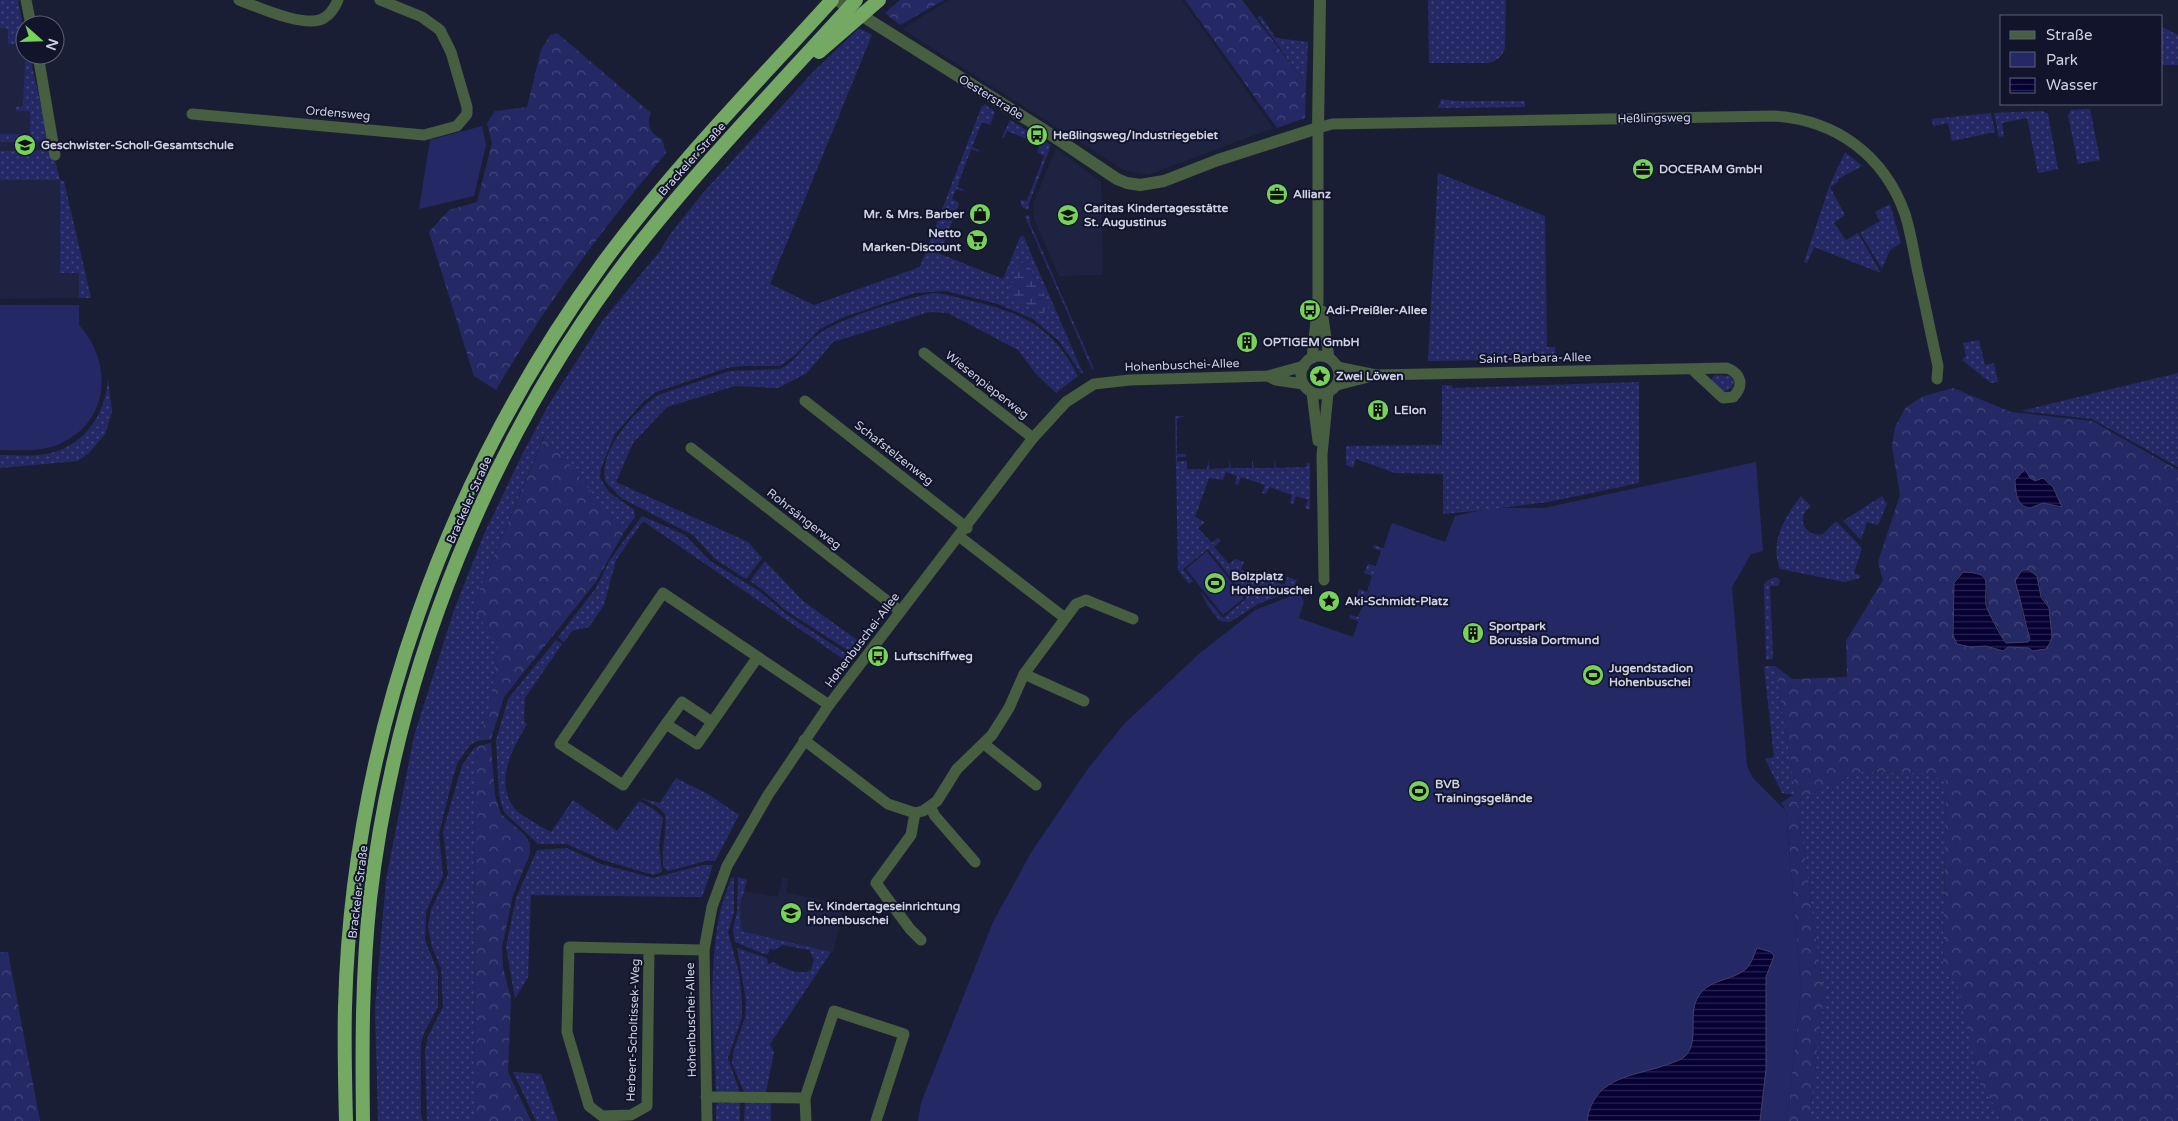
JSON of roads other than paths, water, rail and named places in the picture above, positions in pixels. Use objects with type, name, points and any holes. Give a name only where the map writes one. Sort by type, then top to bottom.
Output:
[{"type":"highway","name":"Brackeler Straße","points":[[346,1121],[345,1005],[353,896],[362,836],[380,741],[396,683],[419,611],[453,525],[492,442],[525,380],[573,305],[636,220],[699,145],[832,0]]},
{"type":"highway","points":[[833,33],[856,0]]},
{"type":"highway","points":[[833,33],[879,0]]},
{"type":"highway","name":"Brackeler Straße","points":[[364,1121],[363,1000],[370,899],[379,840],[405,718],[451,577],[507,450],[541,390],[584,322],[632,254],[678,198],[778,86],[833,33]]},
{"type":"street","points":[[26,0],[29,15]]},
{"type":"street","points":[[239,0],[309,22],[324,18],[330,14],[338,0]]},
{"type":"street","name":"Ordensweg","points":[[192,114],[424,135],[457,126],[467,114],[467,107],[451,52],[440,30],[422,17],[380,0]]},
{"type":"street","name":"Oesterstraße","points":[[837,0],[1041,128],[1117,179],[1127,183],[1140,185],[1164,181],[1218,160],[1318,128]]},
{"type":"street","points":[[1320,0],[1318,302],[1308,362],[1302,372],[1308,388],[1318,447],[1322,455]]},
{"type":"street","points":[[40,65],[55,155]]},
{"type":"street","name":"Heßlingsweg","points":[[1318,128],[1332,124],[1758,116],[1802,119],[1829,128],[1852,141],[1871,157],[1890,182],[1899,198],[1908,226],[1938,366],[1937,379]]},
{"type":"street","points":[[1318,302],[1322,310],[1333,362],[1340,376],[1332,389],[1322,455],[1324,580]]},
{"type":"street","name":"Wiesenpieperweg","points":[[924,353],[1034,438]]},
{"type":"street","points":[[1308,362],[1324,356],[1333,362]]},
{"type":"street","name":"Hohenbuschei-Allee","points":[[707,1121],[704,950],[712,907],[730,860],[768,795],[829,705],[1034,438],[1066,402],[1094,384],[1130,380],[1268,376],[1308,362]]},
{"type":"street","name":"Saint-Barbara-Allee","points":[[1333,362],[1376,375]]},
{"type":"street","name":"Saint-Barbara-Allee","points":[[1332,389],[1376,375],[1674,369],[1694,371]]},
{"type":"street","name":"Hohenbuschei-Allee","points":[[1268,376],[1276,380],[1308,388]]},
{"type":"street","points":[[1308,388],[1332,389]]},
{"type":"street","name":"Schafstelzenweg","points":[[805,401],[1064,618]]},
{"type":"street","name":"Rohrsängerweg","points":[[691,448],[900,611]]},
{"type":"street","points":[[712,722],[682,702],[623,785],[560,744],[663,593],[829,705]]},
{"type":"street","points":[[804,740],[882,800],[904,811],[915,813],[930,808],[943,794],[958,769],[984,744],[1008,708],[1024,674],[1076,604],[1086,600],[1133,619]]},
{"type":"street","points":[[666,724],[697,744],[757,658]]},
{"type":"street","points":[[1024,674],[1084,701]]},
{"type":"street","points":[[984,744],[1036,785]]},
{"type":"street","points":[[930,808],[975,862]]},
{"type":"street","points":[[915,813],[911,834],[876,884],[910,929],[922,940]]},
{"type":"street","name":"Herbert-Scholtissek-Weg","points":[[649,950],[647,1106],[631,1115],[602,1116],[589,1106],[567,1032],[569,947],[704,950]]},
{"type":"street","points":[[806,1121],[805,1098],[834,1011],[904,1034],[876,1121]]},
{"type":"street","points":[[706,1097],[805,1098]]},
{"type":"water","points":[[2025,469],[2030,478],[2035,481],[2043,478],[2053,487],[2062,507],[2043,503],[2030,508],[2025,507],[2019,501],[2015,480]]},
{"type":"water","points":[[2022,570],[2029,570],[2037,576],[2041,597],[2049,608],[2052,637],[2046,649],[2032,651],[2029,648],[2008,647],[2003,651],[1986,646],[1970,647],[1957,644],[1953,635],[1954,583],[1963,572],[1979,574],[1985,580],[1987,608],[2006,643],[2028,642],[2030,639],[2015,581]]},
{"type":"water","points":[[1757,948],[1771,952],[1774,956],[1766,977],[1766,1069],[1760,1121],[1587,1121],[1590,1107],[1596,1097],[1613,1082],[1672,1063],[1684,1057],[1692,1045],[1693,1013],[1701,992],[1707,987],[1734,976],[1747,968]]},
{"type":"place","name":"Heßlingsweg/Industriegebiet","points":[[1037,135]]},
{"type":"place","name":"Geschwister-Scholl-Gesamtschule","points":[[25,145]]},
{"type":"place","name":"DOCERAM GmbH","points":[[1643,169]]},
{"type":"place","name":"Allianz","points":[[1277,194]]},
{"type":"place","name":"Mr. & Mrs. Barber","points":[[980,214]]},
{"type":"place","name":"Caritas Kindertagesstätte St. Augustinus","points":[[1068,215]]},
{"type":"place","name":"Netto Marken-Discount","points":[[977,240]]},
{"type":"place","name":"Adi-Preißler-Allee","points":[[1310,310]]},
{"type":"place","name":"OPTIGEM GmbH","points":[[1247,342]]},
{"type":"place","name":"Zwei Löwen","points":[[1320,376]]},
{"type":"place","name":"LEIon","points":[[1378,410]]},
{"type":"place","name":"Bolzplatz Hohenbuschei","points":[[1215,583]]},
{"type":"place","name":"Aki-Schmidt-Platz","points":[[1329,601]]},
{"type":"place","name":"Sportpark Borussia Dortmund","points":[[1473,633]]},
{"type":"place","name":"Luftschiffweg","points":[[878,656]]},
{"type":"place","name":"Jugendstadion Hohenbuschei","points":[[1593,675]]},
{"type":"place","name":"BVB Trainingsgelände","points":[[1419,791]]},
{"type":"place","name":"Ev. Kindertageseinrichtung Hohenbuschei","points":[[791,913]]}]
